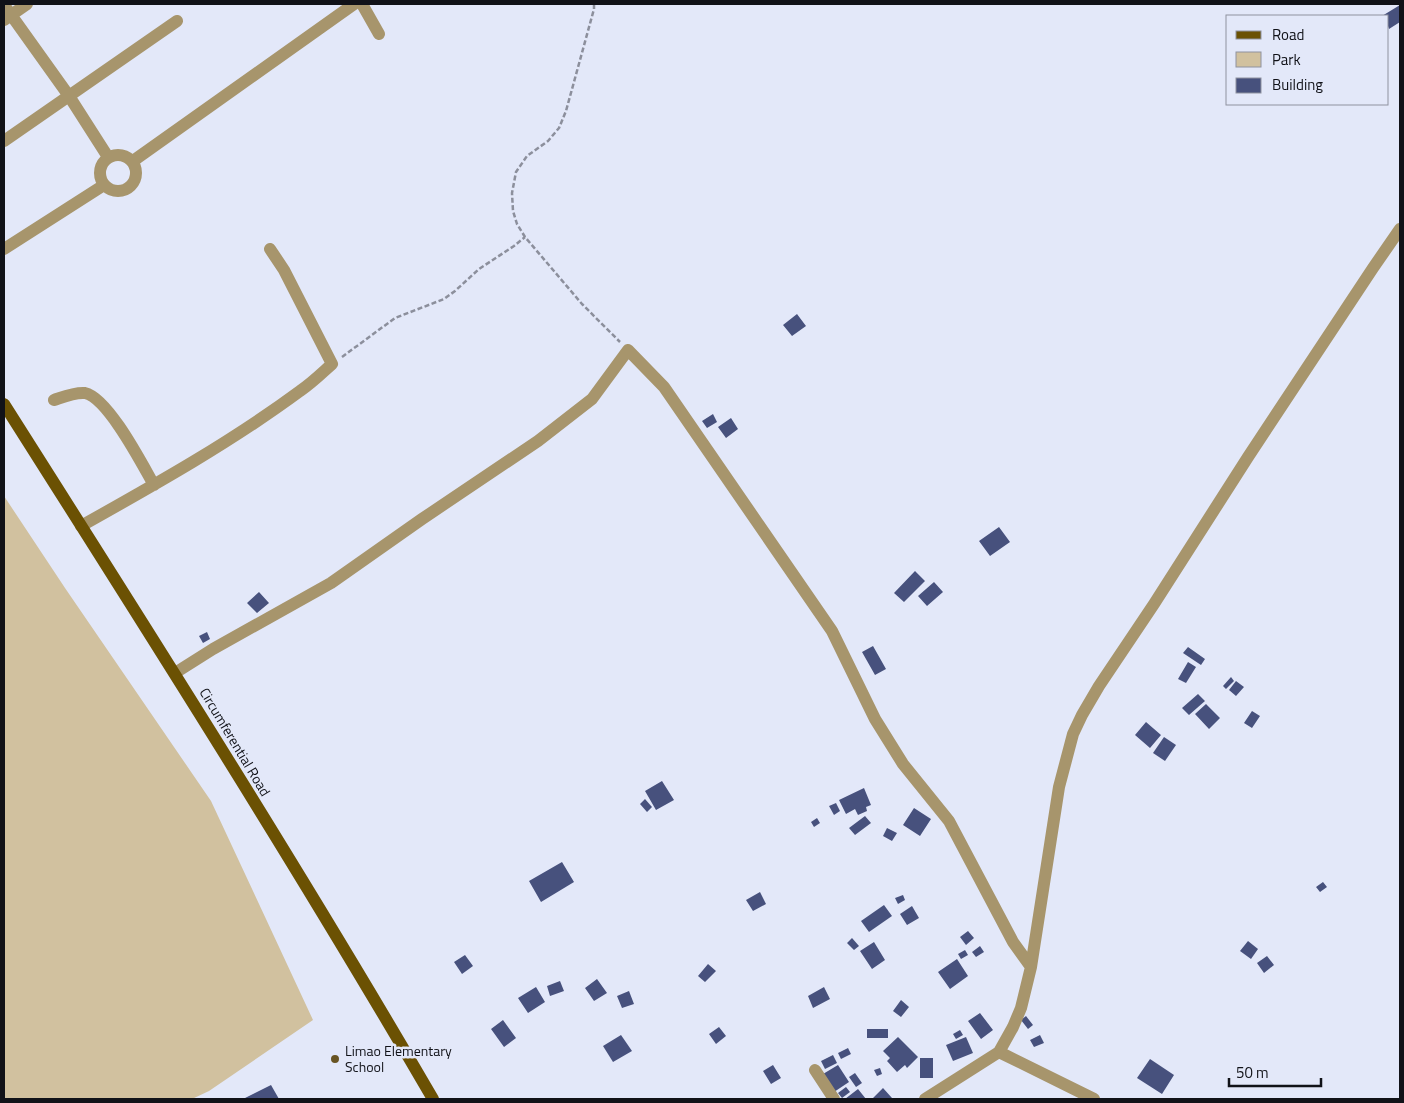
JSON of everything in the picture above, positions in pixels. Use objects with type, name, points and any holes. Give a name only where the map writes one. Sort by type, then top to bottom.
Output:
[{"type":"main road","name":"Circumferential Road","points":[[4,404],[175,673],[369,990],[432,1099]]},
{"type":"street","points":[[27,4],[6,13],[69,96],[108,157]]},
{"type":"street","points":[[133,161],[354,4]]},
{"type":"street","points":[[362,4],[379,34]]},
{"type":"street","points":[[4,141],[177,21]]},
{"type":"street","points":[[126,156],[133,161],[136,179],[130,187],[122,191],[112,190],[104,185],[100,176],[102,165],[108,157],[126,156]]},
{"type":"street","points":[[4,249],[104,185]]},
{"type":"street","points":[[925,1099],[999,1052],[1013,1027],[1031,967],[1059,787],[1073,734],[1082,715],[1248,457],[1400,229]]},
{"type":"street","points":[[82,526],[154,485],[238,433],[294,396],[332,364],[284,270],[270,249]]},
{"type":"street","points":[[175,673],[213,649],[332,583],[422,519],[538,441],[592,399],[628,350],[664,387],[832,631],[875,719],[903,764],[949,821],[1013,942],[1031,967]]},
{"type":"street","points":[[54,400],[84,393],[94,397],[104,407],[128,440],[154,485]]},
{"type":"street","points":[[999,1052],[1094,1099]]},
{"type":"street","points":[[815,1070],[834,1099]]},
{"type":"path","points":[[594,4],[566,111],[559,128],[548,141],[527,156],[516,172],[512,192],[513,211],[517,224],[525,237],[582,304],[628,350]]},
{"type":"path","points":[[332,364],[395,318],[444,299],[479,269],[525,237]]},
{"type":"green space","points":[[4,496],[211,801],[313,1020],[209,1091],[192,1099],[4,1099]]},
{"type":"building","points":[[1400,5],[1400,22],[1389,29],[1389,15],[1384,15]]},
{"type":"building","points":[[797,314],[806,326],[792,336],[783,325]]},
{"type":"building","points":[[713,414],[717,422],[707,428],[702,421]]},
{"type":"building","points":[[731,418],[738,429],[726,438],[718,427]]},
{"type":"building","points":[[999,527],[1010,542],[990,556],[979,541]]},
{"type":"building","points":[[915,571],[925,581],[904,602],[894,593]]},
{"type":"building","points":[[934,582],[943,592],[927,606],[918,596]]},
{"type":"building","points":[[259,592],[269,603],[257,613],[247,603]]},
{"type":"building","points":[[207,632],[210,639],[203,643],[199,636]]},
{"type":"building","points":[[873,646],[886,669],[875,675],[862,652]]},
{"type":"building","points":[[1188,647],[1205,659],[1201,665],[1183,653]]},
{"type":"building","points":[[1188,662],[1196,667],[1186,683],[1178,679]]},
{"type":"building","points":[[1231,677],[1234,681],[1226,689],[1223,686]]},
{"type":"building","points":[[1236,681],[1244,687],[1236,696],[1229,690]]},
{"type":"building","points":[[1198,694],[1205,701],[1189,715],[1182,708]]},
{"type":"building","points":[[1206,704],[1220,718],[1209,729],[1195,714]]},
{"type":"building","points":[[1252,711],[1260,716],[1252,728],[1244,723]]},
{"type":"building","points":[[1146,722],[1161,735],[1150,748],[1135,735]]},
{"type":"building","points":[[1164,737],[1176,745],[1165,761],[1153,753]]},
{"type":"building","points":[[662,781],[674,800],[656,810],[645,791]]},
{"type":"building","points":[[864,788],[871,805],[866,807],[867,811],[858,815],[855,809],[846,814],[839,800]]},
{"type":"building","points":[[645,799],[652,807],[647,812],[640,804]]},
{"type":"building","points":[[836,803],[840,811],[834,815],[829,806]]},
{"type":"building","points":[[914,808],[931,819],[920,836],[903,825]]},
{"type":"building","points":[[865,816],[871,823],[855,835],[849,828]]},
{"type":"building","points":[[817,818],[820,823],[814,827],[811,822]]},
{"type":"building","points":[[887,828],[897,833],[892,841],[883,836]]},
{"type":"building","points":[[562,862],[574,882],[541,902],[529,881]]},
{"type":"building","points":[[1323,882],[1327,887],[1320,892],[1316,887]]},
{"type":"building","points":[[760,892],[766,904],[753,911],[746,900]]},
{"type":"building","points":[[903,895],[905,900],[898,904],[895,898]]},
{"type":"building","points":[[884,905],[892,916],[869,932],[861,921]]},
{"type":"building","points":[[912,906],[919,918],[907,925],[900,914]]},
{"type":"building","points":[[968,931],[974,938],[966,945],[960,937]]},
{"type":"building","points":[[852,938],[859,946],[854,950],[847,943]]},
{"type":"building","points":[[1248,941],[1258,949],[1251,959],[1240,951]]},
{"type":"building","points":[[874,942],[885,960],[872,969],[860,951]]},
{"type":"building","points":[[980,946],[984,952],[976,957],[972,952]]},
{"type":"building","points":[[965,950],[968,955],[961,959],[958,954]]},
{"type":"building","points":[[465,955],[473,966],[462,974],[454,962]]},
{"type":"building","points":[[1267,956],[1274,965],[1264,973],[1257,963]]},
{"type":"building","points":[[957,959],[968,976],[950,989],[938,972]]},
{"type":"building","points":[[708,964],[716,971],[705,982],[698,976]]},
{"type":"building","points":[[597,979],[607,993],[594,1001],[585,988]]},
{"type":"building","points":[[560,981],[564,991],[550,996],[547,986]]},
{"type":"building","points":[[536,987],[545,1002],[528,1013],[518,998]]},
{"type":"building","points":[[824,987],[830,999],[813,1008],[808,996]]},
{"type":"building","points":[[629,991],[634,1004],[622,1008],[617,996]]},
{"type":"building","points":[[901,1000],[909,1007],[901,1017],[893,1011]]},
{"type":"building","points":[[980,1013],[993,1030],[981,1039],[968,1021]]},
{"type":"building","points":[[1026,1016],[1033,1025],[1028,1029],[1021,1020]]},
{"type":"building","points":[[503,1020],[516,1038],[504,1047],[491,1029]]},
{"type":"building","points":[[719,1027],[726,1036],[716,1044],[709,1034]]},
{"type":"building","points":[[867,1029],[888,1029],[888,1038],[867,1038]]},
{"type":"building","points":[[960,1030],[963,1035],[956,1039],[953,1034]]},
{"type":"building","points":[[621,1035],[632,1051],[613,1062],[603,1046]]},
{"type":"building","points":[[1040,1035],[1044,1043],[1034,1047],[1030,1040]]},
{"type":"building","points":[[898,1037],[918,1057],[907,1068],[905,1065],[897,1072],[887,1061],[890,1058],[883,1051]]},
{"type":"building","points":[[966,1037],[973,1053],[953,1061],[946,1045]]},
{"type":"building","points":[[848,1048],[851,1054],[841,1059],[838,1053]]},
{"type":"building","points":[[833,1055],[837,1063],[825,1069],[821,1061]]},
{"type":"building","points":[[920,1058],[933,1058],[933,1078],[920,1078]]},
{"type":"building","points":[[1150,1059],[1174,1075],[1162,1094],[1137,1078]]},
{"type":"building","points":[[773,1065],[781,1078],[771,1084],[763,1071]]},
{"type":"building","points":[[838,1065],[849,1082],[834,1092],[823,1074]]},
{"type":"building","points":[[880,1068],[882,1074],[877,1076],[874,1070]]},
{"type":"building","points":[[855,1073],[862,1083],[856,1087],[849,1077]]},
{"type":"building","points":[[271,1085],[279,1099],[243,1099]]},
{"type":"building","points":[[846,1087],[850,1092],[842,1098],[838,1093]]},
{"type":"building","points":[[883,1088],[891,1099],[872,1099]]},
{"type":"building","points":[[858,1089],[866,1099],[845,1099]]},
{"type":"place","name":"Limao Elementary School","points":[[335,1059]]}]
